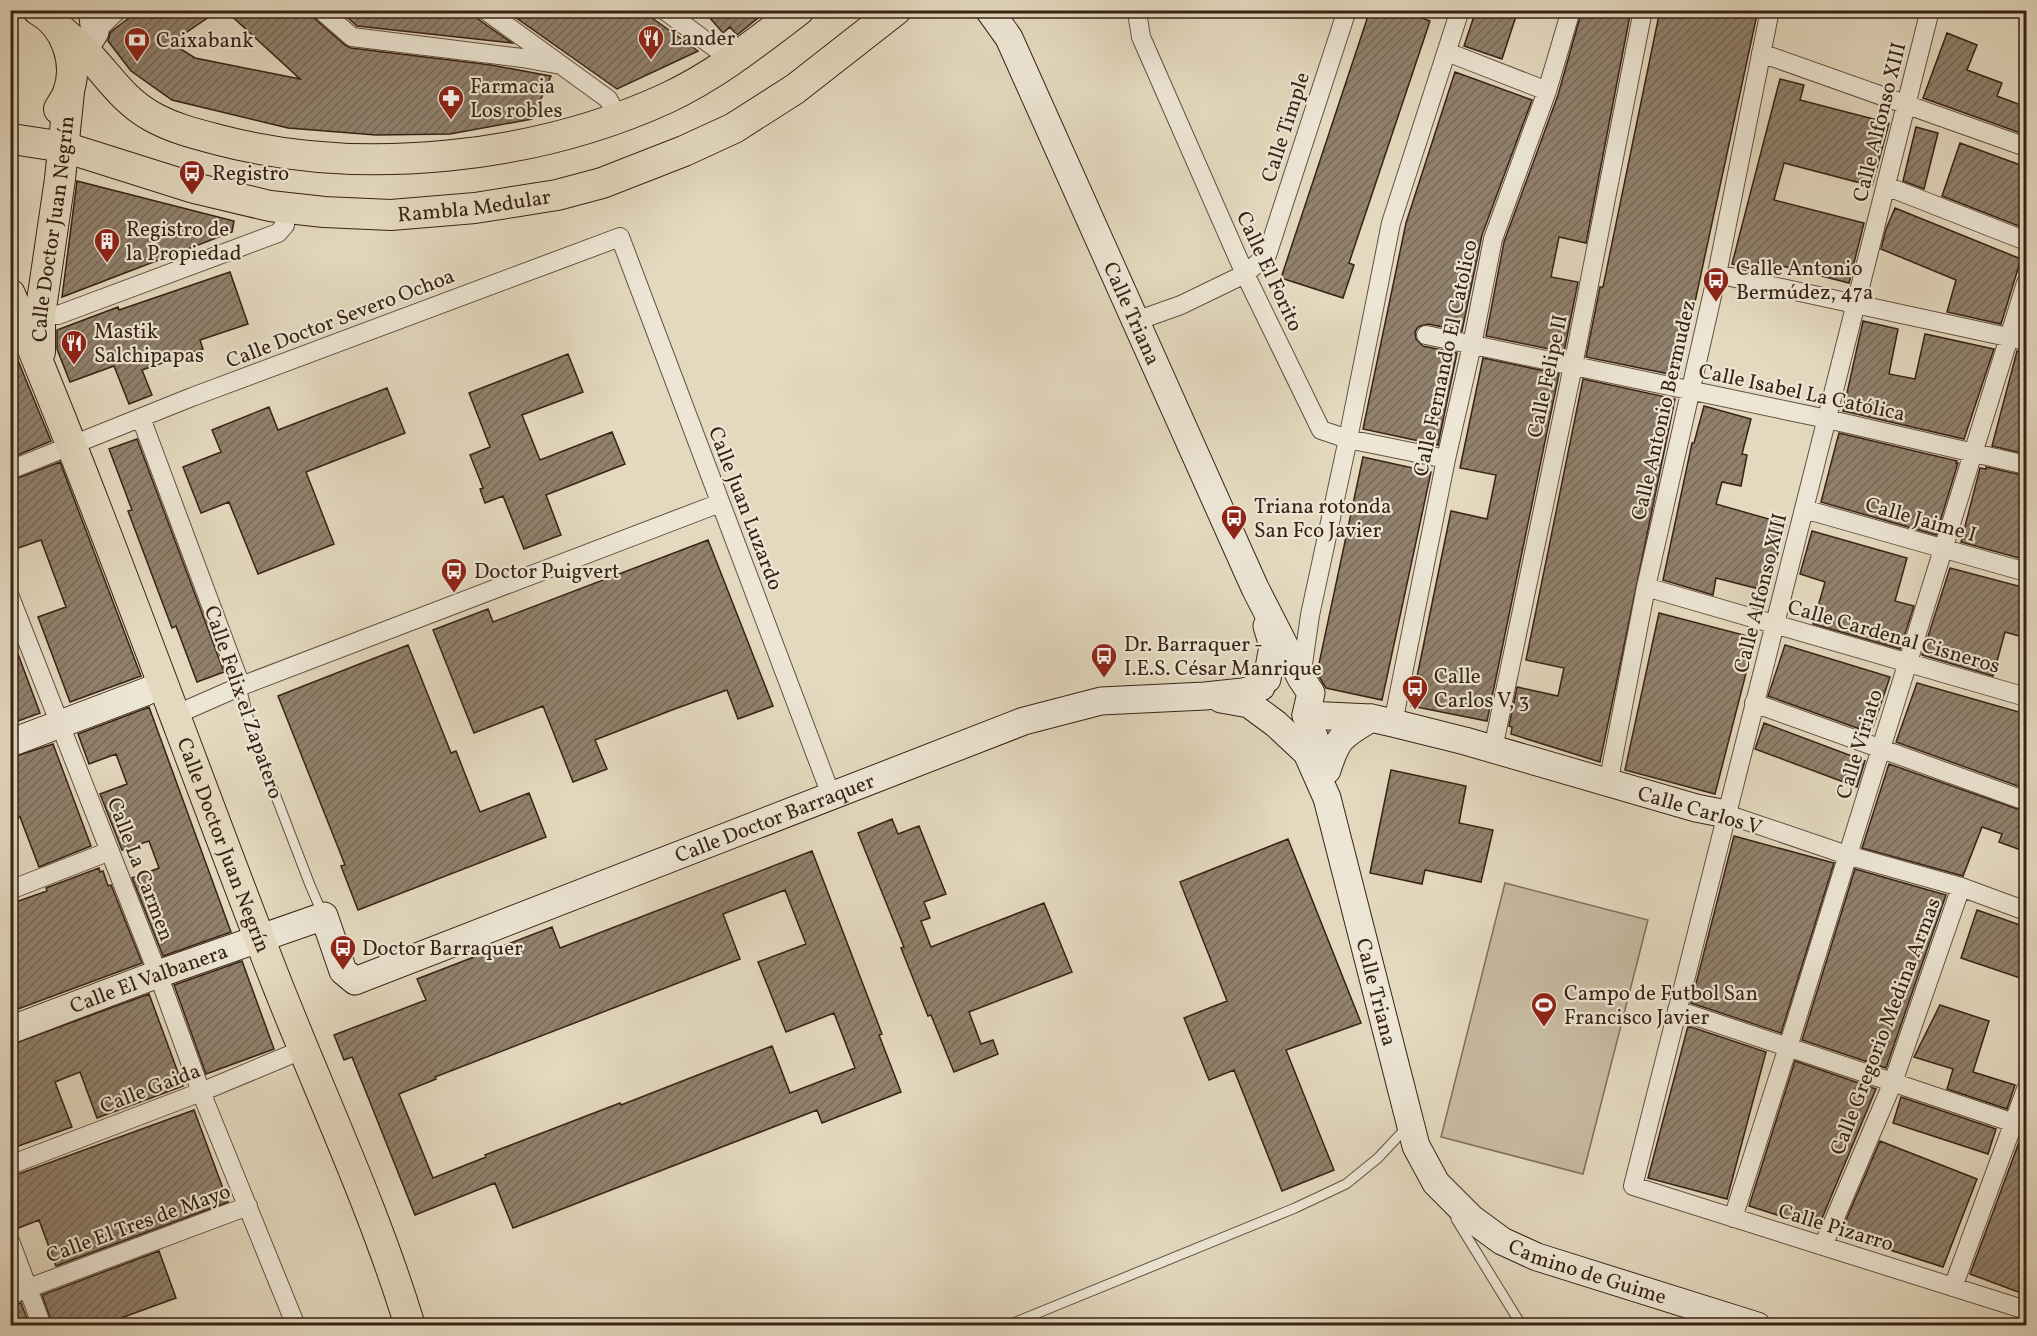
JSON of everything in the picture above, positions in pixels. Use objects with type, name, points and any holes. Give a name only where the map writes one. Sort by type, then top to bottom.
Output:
[{"type":"main road","points":[[49,20],[85,53],[118,91],[134,106],[152,117],[191,132],[235,144],[330,158],[378,158],[477,152],[586,129],[668,97],[730,63],[800,10]]},
{"type":"main road","name":"Rambla Medular","points":[[11,139],[64,147],[194,189],[270,206],[324,212],[391,215],[475,208],[557,195],[602,183],[684,151],[734,128],[795,89],[896,10]]},
{"type":"main road","points":[[11,139],[36,130],[56,114],[85,53]]},
{"type":"main road","name":"Calle Doctor Juan Negrín","points":[[40,364],[40,315],[64,147],[85,53]]},
{"type":"main road","name":"Calle Doctor Juan Negrín","points":[[10,294],[40,364],[259,938],[390,1266],[410,1326]]},
{"type":"street","points":[[85,53],[118,10]]},
{"type":"street","points":[[321,10],[352,37],[561,65]]},
{"type":"street","points":[[485,10],[608,99],[615,118]]},
{"type":"street","points":[[664,10],[718,50],[730,63]]},
{"type":"street","name":"Calle Triana","points":[[989,10],[1009,38],[1255,588],[1306,695],[1327,770]]},
{"type":"street","name":"Calle Triana","points":[[1006,10],[1009,38]]},
{"type":"street","name":"Calle El Forito","points":[[1140,10],[1138,18],[1141,37],[1245,274],[1321,430],[1348,439],[1446,459]]},
{"type":"street","name":"Calle Timple","points":[[1136,321],[1181,305],[1245,274],[1267,255],[1347,10]]},
{"type":"street","points":[[1306,695],[1284,672],[1264,683],[1258,703],[1271,721],[1293,725],[1306,695],[1311,615],[1392,223],[1460,10]]},
{"type":"street","name":"Calle Fernando El Catolico","points":[[1382,720],[1446,459],[1493,239],[1547,91],[1571,10]]},
{"type":"street","name":"Calle Felipe II","points":[[1493,749],[1573,366],[1643,10]]},
{"type":"street","name":"Calle Antonio Bermudez","points":[[1608,784],[1646,587],[1717,274],[1770,10]]},
{"type":"street","name":"Calle Alfonso XIII","points":[[1632,1186],[1930,10]]},
{"type":"street","points":[[1447,52],[1547,91]]},
{"type":"street","points":[[1761,53],[2026,147]]},
{"type":"street","points":[[1886,186],[2026,241]]},
{"type":"street","points":[[40,315],[58,315],[278,233],[285,225],[282,214],[270,206]]},
{"type":"street","name":"Calle Doctor Severo Ochoa","points":[[10,471],[141,418],[620,237]]},
{"type":"street","name":"Calle Juan Luzardo","points":[[620,237],[831,795]]},
{"type":"street","points":[[1717,274],[2018,338]]},
{"type":"street","name":"Calle Viriato","points":[[1733,1218],[1974,453],[2018,338],[2026,283]]},
{"type":"street","name":"Calle Isabel La Católica","points":[[1426,335],[1827,419],[2026,465]]},
{"type":"street","name":"Calle Felix el Zapatero","points":[[141,418],[241,686]]},
{"type":"street","points":[[175,715],[241,686],[720,503]]},
{"type":"street","name":"Calle Jaime I","points":[[1804,510],[2026,572]]},
{"type":"street","name":"Calle Cardenal Cisneros","points":[[1646,587],[2026,697]]},
{"type":"street","name":"Calle Triana","points":[[1255,588],[1273,646],[1264,683]]},
{"type":"street","name":"Calle La Carmen","points":[[10,597],[158,974],[201,1092],[248,1206],[289,1324]]},
{"type":"street","name":"Calle Doctor Barraquer","points":[[355,981],[1024,721],[1101,701],[1243,692],[1264,683]]},
{"type":"street","points":[[10,743],[162,684]]},
{"type":"street","name":"Calle Carlos V","points":[[1306,695],[1382,720],[1493,749],[1608,784],[1726,814],[1847,855],[1961,887],[2026,911]]},
{"type":"street","name":"Calle Doctor Barraquer","points":[[1205,696],[1249,704],[1271,721],[1307,753],[1328,798]]},
{"type":"street","points":[[1754,704],[2026,801]]},
{"type":"street","points":[[1328,798],[1327,770],[1334,746],[1342,737],[1382,720]]},
{"type":"street","name":"Calle Triana","points":[[1328,798],[1410,1125],[1416,1146],[1436,1183]]},
{"type":"street","points":[[10,890],[110,851]]},
{"type":"street","name":"Calle Gregorio Medina Armas","points":[[1823,1246],[1893,1082],[1961,887]]},
{"type":"street","name":"Calle Felix el Zapatero","points":[[324,916],[343,971],[355,981]]},
{"type":"street","name":"Calle El Valbanera","points":[[10,1030],[158,974],[324,916]]},
{"type":"street","points":[[1677,1010],[2014,1123]]},
{"type":"street","name":"Calle Gaida","points":[[10,1165],[201,1092],[304,1049]]},
{"type":"street","points":[[1953,1287],[2026,1089]]},
{"type":"street","name":"Camino de Guime","points":[[1436,1183],[1472,1219],[1502,1241],[1537,1257],[1757,1326]]},
{"type":"street","name":"Calle Pizarro","points":[[1632,1186],[2026,1310]]},
{"type":"street","name":"Calle El Tres de Mayo","points":[[10,1295],[248,1206]]},
{"type":"street","points":[[10,1241],[42,1326]]},
{"type":"lane","name":"Calle Felix el Zapatero","points":[[241,686],[252,734],[324,916]]},
{"type":"lane","points":[[1006,1326],[1296,1208],[1346,1184],[1378,1158],[1410,1125]]},
{"type":"lane","points":[[1436,1183],[1522,1326]]},
{"type":"shaded area","name":"Campo de Futbol San Francisco Javier","points":[[1505,883],[1648,920],[1583,1174],[1441,1137]]},
{"type":"building","points":[[140,10],[219,10],[171,43],[195,58],[300,79],[225,10],[310,10],[314,18],[351,48],[491,65],[551,76],[532,119],[450,134],[376,135],[288,128],[172,100],[131,71],[108,41],[113,30]]},
{"type":"building","points":[[339,10],[474,10],[478,19],[512,43],[357,26]]},
{"type":"building","points":[[505,10],[641,10],[698,51],[617,89]]},
{"type":"building","points":[[703,10],[768,10],[737,35],[730,27],[723,33]]},
{"type":"building","points":[[1370,10],[1399,10],[1430,21],[1349,263],[1354,265],[1343,298],[1281,278]]},
{"type":"building","points":[[1476,10],[1518,10],[1502,59],[1464,46]]},
{"type":"building","points":[[1582,10],[1631,10],[1586,243],[1559,237],[1551,277],[1578,282],[1564,352],[1486,336],[1504,242],[1558,95]]},
{"type":"building","points":[[1660,10],[1758,10],[1679,376],[1586,357],[1600,287],[1603,287]]},
{"type":"building","points":[[1947,33],[1977,45],[1967,70],[2002,83],[1997,96],[2026,107],[2026,135],[1923,98]]},
{"type":"building","points":[[1455,72],[1532,100],[1482,235],[1462,331],[1428,324],[1418,327],[1415,332],[1416,339],[1423,346],[1457,353],[1438,445],[1363,429],[1406,223]]},
{"type":"building","points":[[1780,79],[1804,85],[1800,100],[1889,123],[1872,186],[1784,163],[1774,200],[1864,223],[1849,283],[1759,260],[1756,270],[1732,264]]},
{"type":"building","points":[[1916,127],[1938,133],[1924,189],[1903,181]]},
{"type":"building","points":[[1960,143],[2026,167],[2026,229],[1942,196]]},
{"type":"building","name":"Registro de la Propiedad","points":[[77,181],[234,221],[232,232],[62,297]]},
{"type":"building","points":[[1895,208],[2021,259],[2001,324],[1947,312],[1956,280],[1881,249]]},
{"type":"building","points":[[230,272],[248,324],[200,340],[203,349],[142,370],[152,395],[129,404],[114,366],[70,382],[57,349],[57,330],[118,307],[119,310]]},
{"type":"building","points":[[1863,321],[1898,329],[1889,374],[1915,379],[1925,334],[1994,349],[1964,439],[1843,411]]},
{"type":"building","points":[[10,341],[51,441],[13,457],[10,450]]},
{"type":"building","points":[[2017,351],[2026,352],[2026,454],[1992,446]]},
{"type":"building","points":[[568,354],[583,392],[522,415],[540,460],[612,432],[625,464],[546,495],[561,535],[524,549],[503,496],[485,503],[480,489],[483,488],[470,455],[490,447],[469,393]]},
{"type":"building","points":[[1483,358],[1559,374],[1487,721],[1411,706],[1451,511],[1487,519],[1496,475],[1460,468]]},
{"type":"building","points":[[1583,379],[1675,399],[1600,762],[1511,734],[1512,727],[1509,726],[1517,687],[1558,696],[1564,668],[1526,660]]},
{"type":"building","points":[[387,388],[405,433],[306,472],[334,544],[258,574],[229,502],[201,513],[183,467],[221,452],[212,430],[269,407],[278,430]]},
{"type":"building","points":[[1704,406],[1751,419],[1742,454],[1747,455],[1741,486],[1722,482],[1716,504],[1786,524],[1767,591],[1716,578],[1713,595],[1663,580],[1692,443],[1694,443]]},
{"type":"building","points":[[1839,433],[1957,461],[1936,535],[1821,502]]},
{"type":"building","points":[[137,439],[224,672],[197,682],[176,626],[172,628],[128,511],[132,510],[109,449]]},
{"type":"building","points":[[1363,457],[1431,472],[1382,700],[1326,688],[1317,673]]},
{"type":"building","points":[[60,462],[141,676],[70,702],[38,617],[66,607],[41,540],[10,551],[10,481]]},
{"type":"building","points":[[1986,467],[2026,476],[2026,560],[1961,542],[1980,468],[1986,469]]},
{"type":"building","points":[[1812,531],[1907,558],[1895,601],[1914,606],[1900,649],[1813,624],[1825,582],[1800,574]]},
{"type":"building","points":[[708,540],[773,706],[738,719],[727,690],[672,710],[595,740],[607,769],[573,782],[543,706],[474,733],[433,630],[488,609],[493,622]]},
{"type":"building","points":[[1950,568],[2026,588],[2026,638],[2005,632],[1993,676],[1922,655]]},
{"type":"building","points":[[1659,613],[1755,638],[1715,794],[1625,770]]},
{"type":"building","points":[[10,638],[12,638],[40,713],[10,724]]},
{"type":"building","points":[[408,645],[451,753],[456,751],[480,812],[529,793],[546,837],[358,910],[341,866],[345,865],[278,696]]},
{"type":"building","points":[[1785,645],[1890,677],[1871,733],[1768,696]]},
{"type":"building","points":[[1917,683],[2026,714],[2026,789],[1896,742]]},
{"type":"building","points":[[149,707],[231,932],[163,956],[132,878],[159,868],[149,841],[122,850],[100,794],[127,784],[116,754],[89,764],[78,734]]},
{"type":"building","points":[[1764,723],[1865,761],[1857,787],[1755,749]]},
{"type":"building","points":[[53,744],[91,846],[39,867],[20,817],[10,820],[10,758]]},
{"type":"building","points":[[1889,764],[2026,812],[2026,852],[1999,842],[2002,834],[1982,827],[1963,876],[1862,848]]},
{"type":"building","points":[[1391,770],[1466,786],[1459,823],[1493,830],[1481,882],[1425,870],[1422,884],[1370,873]]},
{"type":"building","points":[[892,819],[898,834],[919,826],[946,894],[924,902],[930,918],[921,921],[931,947],[1044,903],[1072,972],[969,1012],[981,1044],[993,1040],[998,1054],[954,1072],[931,1015],[928,1016],[901,948],[904,947],[858,833]]},
{"type":"building","points":[[1734,836],[1834,863],[1781,1033],[1691,1003]]},
{"type":"building","points":[[1288,839],[1361,1023],[1286,1050],[1334,1170],[1282,1191],[1234,1070],[1209,1080],[1184,1018],[1227,1001],[1180,882]]},
{"type":"building","points":[[812,851],[882,1034],[879,1035],[901,1092],[822,1123],[817,1110],[513,1228],[495,1183],[415,1215],[352,1057],[344,1060],[334,1035],[426,1000],[417,979],[552,927],[560,948]],"holes":[[[785,890],[806,944],[758,962],[786,1032],[834,1013],[855,1068],[790,1093],[772,1046],[485,1155],[486,1157],[433,1178],[399,1094],[436,1079],[435,1077],[740,959],[723,914]]]},
{"type":"building","points":[[99,868],[100,872],[103,871],[108,886],[111,885],[142,963],[10,1012],[10,904],[47,891],[46,888]]},
{"type":"building","points":[[1855,869],[1946,895],[1886,1068],[1802,1040]]},
{"type":"building","points":[[1977,910],[2026,927],[2026,980],[1961,958]]},
{"type":"building","points":[[242,961],[274,1049],[206,1074],[174,985]]},
{"type":"building","points":[[149,994],[183,1086],[97,1118],[80,1072],[55,1082],[72,1127],[10,1149],[10,1045]]},
{"type":"building","points":[[1940,1005],[1989,1021],[1973,1072],[2015,1085],[2007,1109],[1947,1089],[1953,1069],[1914,1057]]},
{"type":"building","points":[[1688,1026],[1766,1052],[1727,1199],[1648,1178]]},
{"type":"building","points":[[1795,1061],[1876,1089],[1818,1228],[1749,1206]]},
{"type":"building","points":[[1901,1097],[1996,1129],[1988,1154],[1893,1123]]},
{"type":"building","points":[[194,1110],[228,1202],[56,1266],[39,1220],[16,1229],[10,1214],[10,1177]]},
{"type":"building","points":[[2026,1126],[2026,1295],[1970,1274]]},
{"type":"building","points":[[1880,1141],[1977,1179],[1943,1267],[1840,1234]]},
{"type":"building","points":[[159,1251],[176,1298],[99,1326],[53,1326],[42,1295]]},
{"type":"building","points":[[21,1303],[30,1326],[10,1326],[10,1306]]},
{"type":"place","name":"Lander","points":[[651,61]]},
{"type":"place","name":"Caixabank","points":[[137,63]]},
{"type":"place","name":"Farmacia Los robles","points":[[451,121]]},
{"type":"place","name":"Registro","points":[[192,196]]},
{"type":"place","name":"Registro de la Propiedad","points":[[107,264]]},
{"type":"place","name":"Calle Antonio Bermúdez, 47a","points":[[1716,303]]},
{"type":"place","name":"Mastik Salchipapas","points":[[74,366]]},
{"type":"place","name":"Triana rotonda San Fco Javier","points":[[1234,541]]},
{"type":"place","name":"Doctor Puigvert","points":[[454,594]]},
{"type":"place","name":"Dr. Barraquer - I.E.S. César Manrique","points":[[1104,679]]},
{"type":"place","name":"Calle Carlos V, 3","points":[[1415,711]]},
{"type":"place","name":"Doctor Barraquer","points":[[343,971]]},
{"type":"place","name":"Campo de Futbol San Francisco Javier","points":[[1544,1028]]}]
